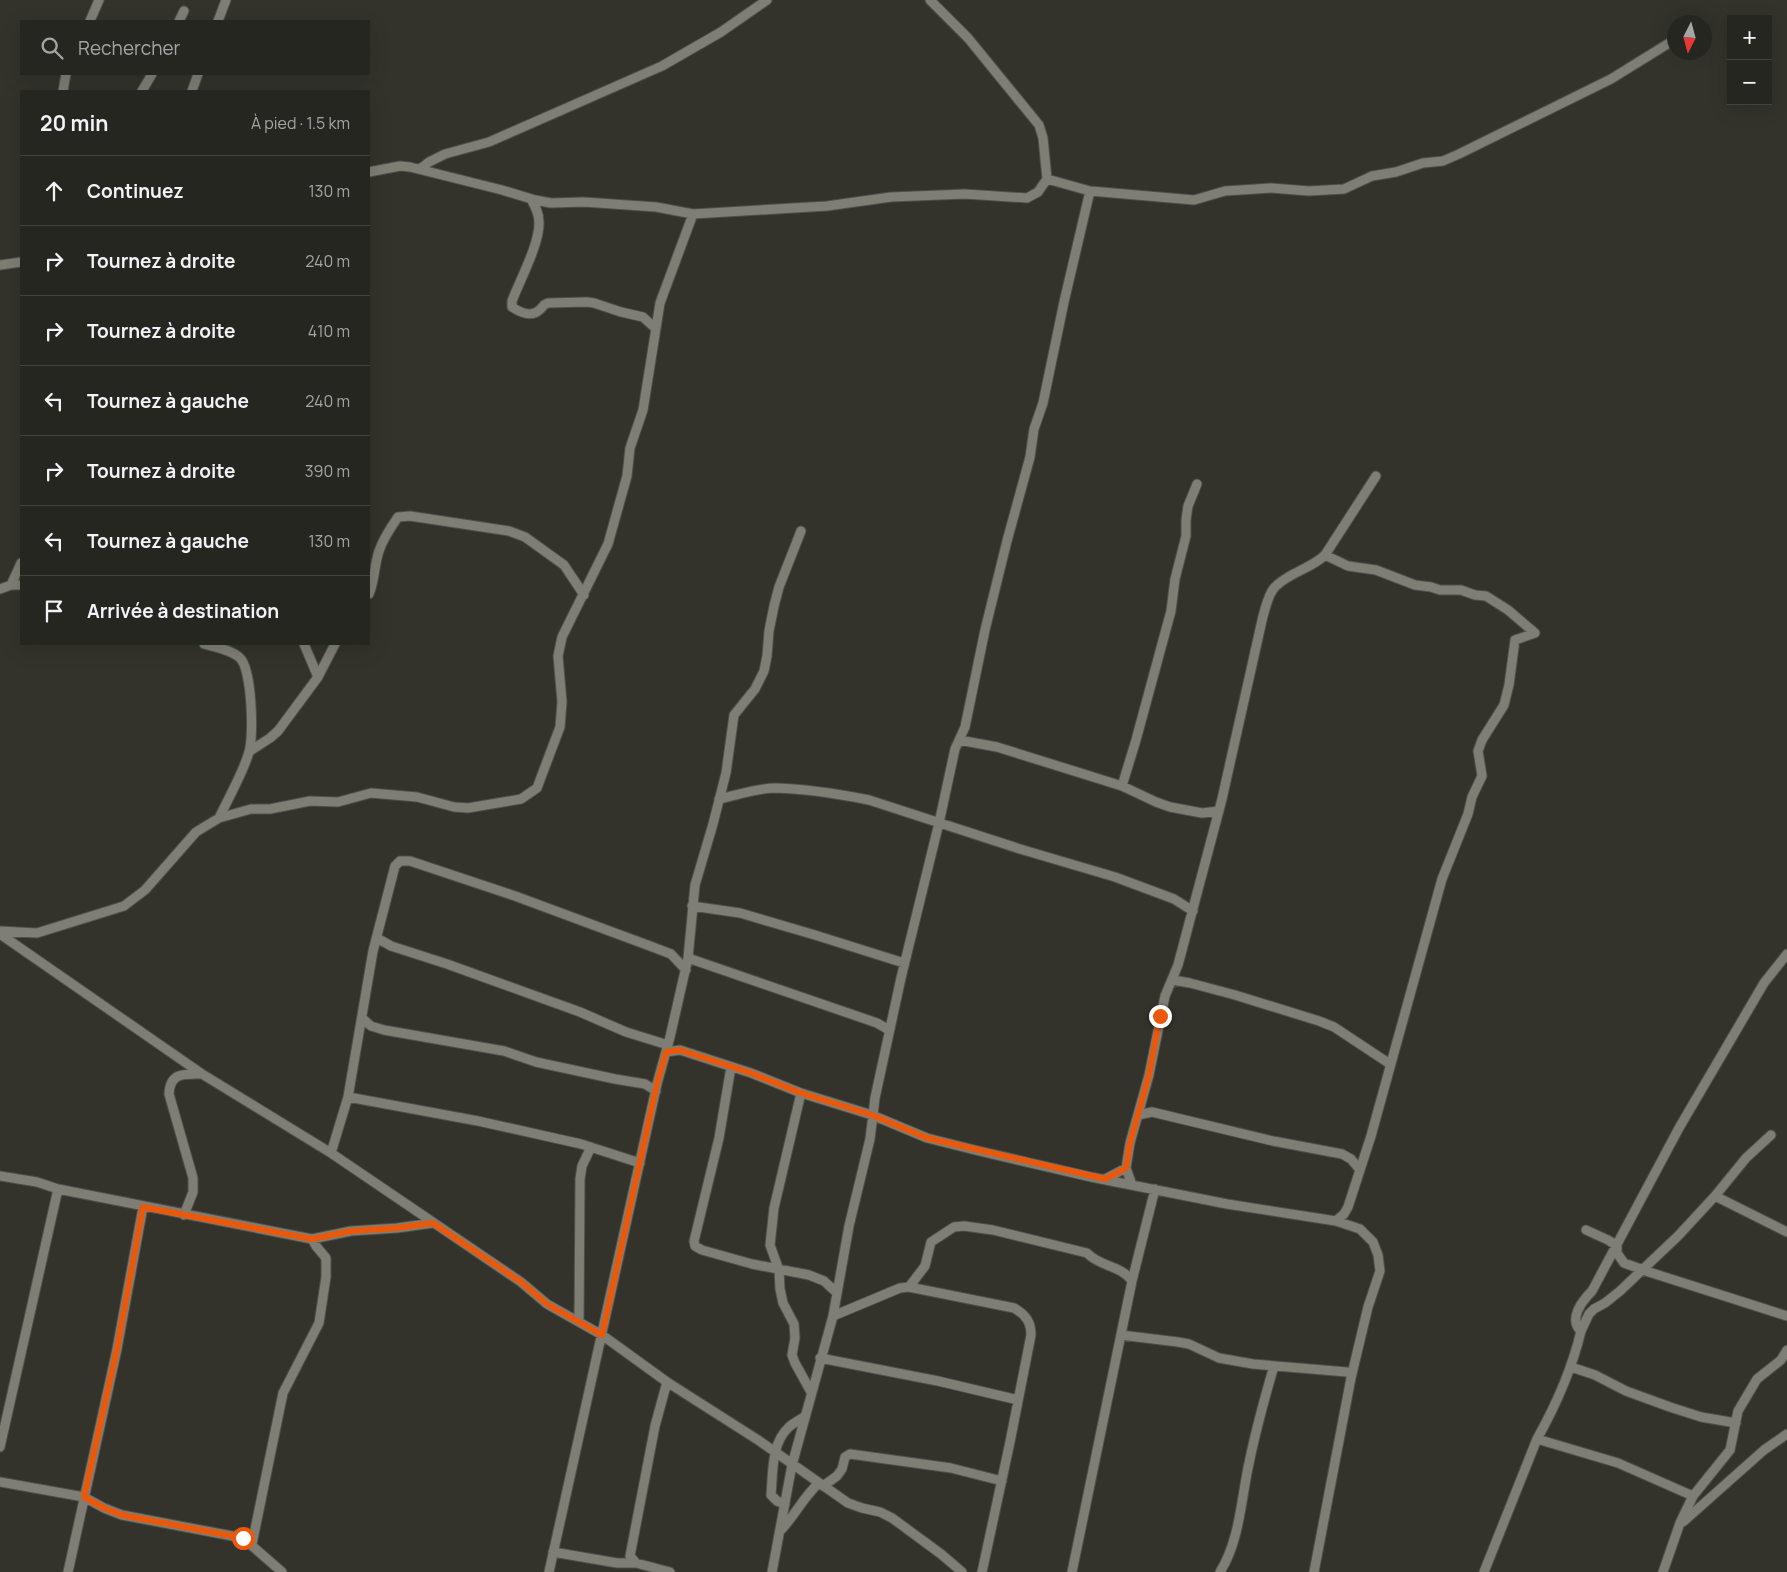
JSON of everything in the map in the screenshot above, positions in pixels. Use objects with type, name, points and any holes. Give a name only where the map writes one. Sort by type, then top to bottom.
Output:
[{"type":"street","points":[[90,20],[99,0]]},
{"type":"street","points":[[218,20],[226,0]]},
{"type":"street","points":[[420,170],[429,162],[446,154],[489,142],[662,66],[721,32],[767,0]]},
{"type":"street","points":[[370,172],[400,166],[551,203],[584,202],[656,207],[693,214],[827,206],[890,196],[965,194],[1027,198],[1038,192],[1047,179],[1043,138],[1039,125],[968,38],[930,0]]},
{"type":"street","points":[[180,20],[184,11]]},
{"type":"street","points":[[1047,179],[1090,191],[1194,200],[1225,191],[1270,188],[1309,191],[1344,189],[1372,176],[1396,172],[1423,163],[1443,161],[1459,154],[1611,79],[1667,44]]},
{"type":"street","points":[[63,90],[66,75]]},
{"type":"street","points":[[143,90],[151,75]]},
{"type":"street","points":[[192,90],[198,75]]},
{"type":"street","points":[[772,1572],[792,1465],[833,1316],[849,1226],[870,1139],[872,1115],[904,963],[955,749],[965,727],[985,630],[1030,457],[1034,429],[1043,403],[1090,191]]},
{"type":"street","points":[[531,199],[537,209],[539,222],[537,238],[512,301],[512,307],[532,314],[539,312],[548,303],[587,302],[643,317],[656,328]]},
{"type":"street","points":[[0,933],[37,933],[124,906],[145,890],[196,832],[219,818],[251,809],[270,809],[310,801],[338,802],[371,793],[416,797],[454,807],[468,808],[522,799],[536,788],[560,728],[562,702],[558,656],[562,637],[608,544],[627,476],[630,448],[643,410],[660,303],[693,214]]},
{"type":"street","points":[[0,266],[19,264]]},
{"type":"street","points":[[1132,1185],[1126,1168],[1149,1075],[1165,996],[1173,980],[1219,811],[1263,616],[1269,598],[1274,588],[1286,577],[1318,562],[1325,555],[1376,476]]},
{"type":"street","points":[[1122,786],[1170,611],[1175,579],[1186,536],[1188,506],[1197,484]]},
{"type":"street","points":[[370,592],[373,585],[379,550],[398,517],[410,516],[509,530],[525,537],[564,564],[584,594]]},
{"type":"street","points":[[549,1572],[659,1077],[686,970],[694,885],[726,773],[734,715],[755,689],[764,671],[774,606],[779,587],[801,530]]},
{"type":"street","points":[[1325,555],[1348,566],[1376,570],[1415,585],[1440,590],[1461,590],[1475,595],[1486,596],[1508,610],[1535,633],[1515,640],[1509,685],[1504,705],[1482,740],[1478,751],[1482,776],[1472,797],[1468,814],[1442,879],[1348,1207],[1344,1214],[1336,1221]]},
{"type":"street","points":[[11,585],[20,565]]},
{"type":"street","points":[[0,589],[11,585],[20,585]]},
{"type":"street","points":[[207,645],[232,653],[240,658],[246,668],[251,698],[250,751],[219,818]]},
{"type":"street","points":[[304,645],[318,677]]},
{"type":"street","points":[[250,751],[278,731],[318,677],[334,645]]},
{"type":"street","points":[[959,740],[997,746],[1072,772],[1122,786],[1170,807],[1202,813],[1219,811]]},
{"type":"street","points":[[719,799],[757,790],[776,788],[868,800],[1020,849],[1115,877],[1174,898],[1192,911]]},
{"type":"street","points":[[331,1153],[348,1097],[373,954],[395,866],[400,862],[410,861],[515,896],[658,949],[671,954],[686,970]]},
{"type":"street","points":[[692,906],[740,913],[904,963]]},
{"type":"street","points":[[0,933],[202,1074],[331,1153],[521,1282],[547,1304],[602,1335],[668,1382],[775,1452],[848,1503],[880,1512],[892,1518],[962,1572]]},
{"type":"street","points":[[377,938],[391,946],[580,1012],[626,1032],[668,1044],[801,1093],[872,1115],[927,1138],[1132,1185],[1236,1205],[1336,1221],[1360,1229],[1373,1242],[1378,1255],[1380,1271],[1368,1308],[1352,1378],[1314,1572]]},
{"type":"street","points":[[373,954],[391,946]]},
{"type":"street","points":[[1581,1331],[1576,1324],[1576,1317],[1584,1300],[1592,1291],[1679,1128],[1764,983],[1787,954]]},
{"type":"street","points":[[688,958],[877,1023],[890,1030]]},
{"type":"street","points":[[1173,980],[1235,995],[1319,1021],[1334,1027],[1390,1064]]},
{"type":"street","points":[[362,1018],[371,1026],[384,1030],[504,1051],[536,1062],[645,1084],[656,1091]]},
{"type":"street","points":[[668,1044],[680,1050]]},
{"type":"street","points":[[731,1067],[719,1138],[694,1241],[696,1246],[702,1250],[752,1264],[809,1275],[824,1281],[837,1293]]},
{"type":"street","points":[[184,1215],[193,1192],[192,1178],[169,1094],[170,1084],[174,1077],[186,1074],[202,1074]]},
{"type":"street","points":[[645,1084],[659,1077]]},
{"type":"street","points":[[801,1093],[774,1208],[770,1245],[779,1270],[780,1289],[784,1303],[794,1324],[795,1338],[792,1355],[811,1392]]},
{"type":"street","points":[[348,1097],[478,1121],[591,1147],[640,1163]]},
{"type":"street","points":[[1138,1115],[1152,1112],[1273,1141],[1342,1154],[1351,1159],[1360,1170]]},
{"type":"street","points":[[1484,1572],[1538,1439],[1571,1367],[1581,1331],[1594,1309],[1620,1291],[1641,1269],[1678,1236],[1715,1196],[1746,1158],[1771,1135]]},
{"type":"street","points":[[579,1321],[580,1179],[582,1166],[591,1147]]},
{"type":"street","points":[[1105,1179],[1126,1168]]},
{"type":"street","points":[[0,1176],[37,1182],[58,1189],[143,1207],[312,1239],[351,1231],[433,1223]]},
{"type":"street","points":[[0,1447],[58,1189]]},
{"type":"street","points":[[1072,1572],[1132,1281],[1155,1189]]},
{"type":"street","points":[[1715,1196],[1787,1232]]},
{"type":"street","points":[[68,1572],[117,1349],[143,1207]]},
{"type":"street","points":[[909,1287],[926,1266],[931,1242],[954,1227],[964,1226],[993,1230],[1087,1253],[1097,1261],[1124,1272],[1132,1281]]},
{"type":"street","points":[[1586,1230],[1617,1246]]},
{"type":"street","points":[[252,1544],[283,1392],[319,1323],[326,1277],[326,1258],[312,1239]]},
{"type":"street","points":[[1617,1246],[1617,1253],[1624,1263],[1787,1316]]},
{"type":"street","points":[[833,1316],[900,1288],[909,1287],[1014,1308],[1023,1314],[1031,1326],[1031,1336],[982,1572]]},
{"type":"street","points":[[1121,1335],[1189,1344],[1219,1358],[1274,1366],[1347,1372],[1351,1374],[1352,1378]]},
{"type":"street","points":[[1663,1572],[1680,1524],[1693,1496],[1730,1450],[1738,1411],[1757,1379],[1781,1360],[1787,1350]]},
{"type":"street","points":[[820,1358],[938,1381],[1018,1400]]},
{"type":"street","points":[[1220,1572],[1228,1560],[1258,1422],[1274,1366]]},
{"type":"street","points":[[1571,1367],[1595,1375],[1626,1391],[1670,1407],[1701,1417],[1736,1423]]},
{"type":"street","points":[[636,1563],[630,1556],[655,1426],[668,1382]]},
{"type":"street","points":[[785,1504],[771,1495],[775,1452],[780,1438],[788,1428],[805,1416]]},
{"type":"street","points":[[1680,1524],[1764,1450],[1787,1434]]},
{"type":"street","points":[[1538,1439],[1618,1463],[1693,1496]]},
{"type":"street","points":[[780,1531],[799,1508],[808,1493],[837,1476],[842,1469],[845,1457],[850,1454],[950,1468],[1002,1481]]},
{"type":"street","points":[[0,1482],[84,1497],[122,1515],[243,1538],[282,1572]]},
{"type":"street","points":[[553,1552],[617,1563],[636,1563],[670,1572]]},
{"type":"street","points":[[644,1572],[652,1566]]},
{"type":"route","points":[[243,1538],[122,1515],[84,1497],[117,1349],[143,1207],[312,1239],[351,1231],[433,1223],[521,1282],[547,1304],[602,1335],[657,1084],[666,1052],[680,1050],[751,1073],[801,1093],[872,1115],[927,1138],[1105,1179],[1126,1168],[1130,1143],[1149,1075],[1160,1016]]}]
